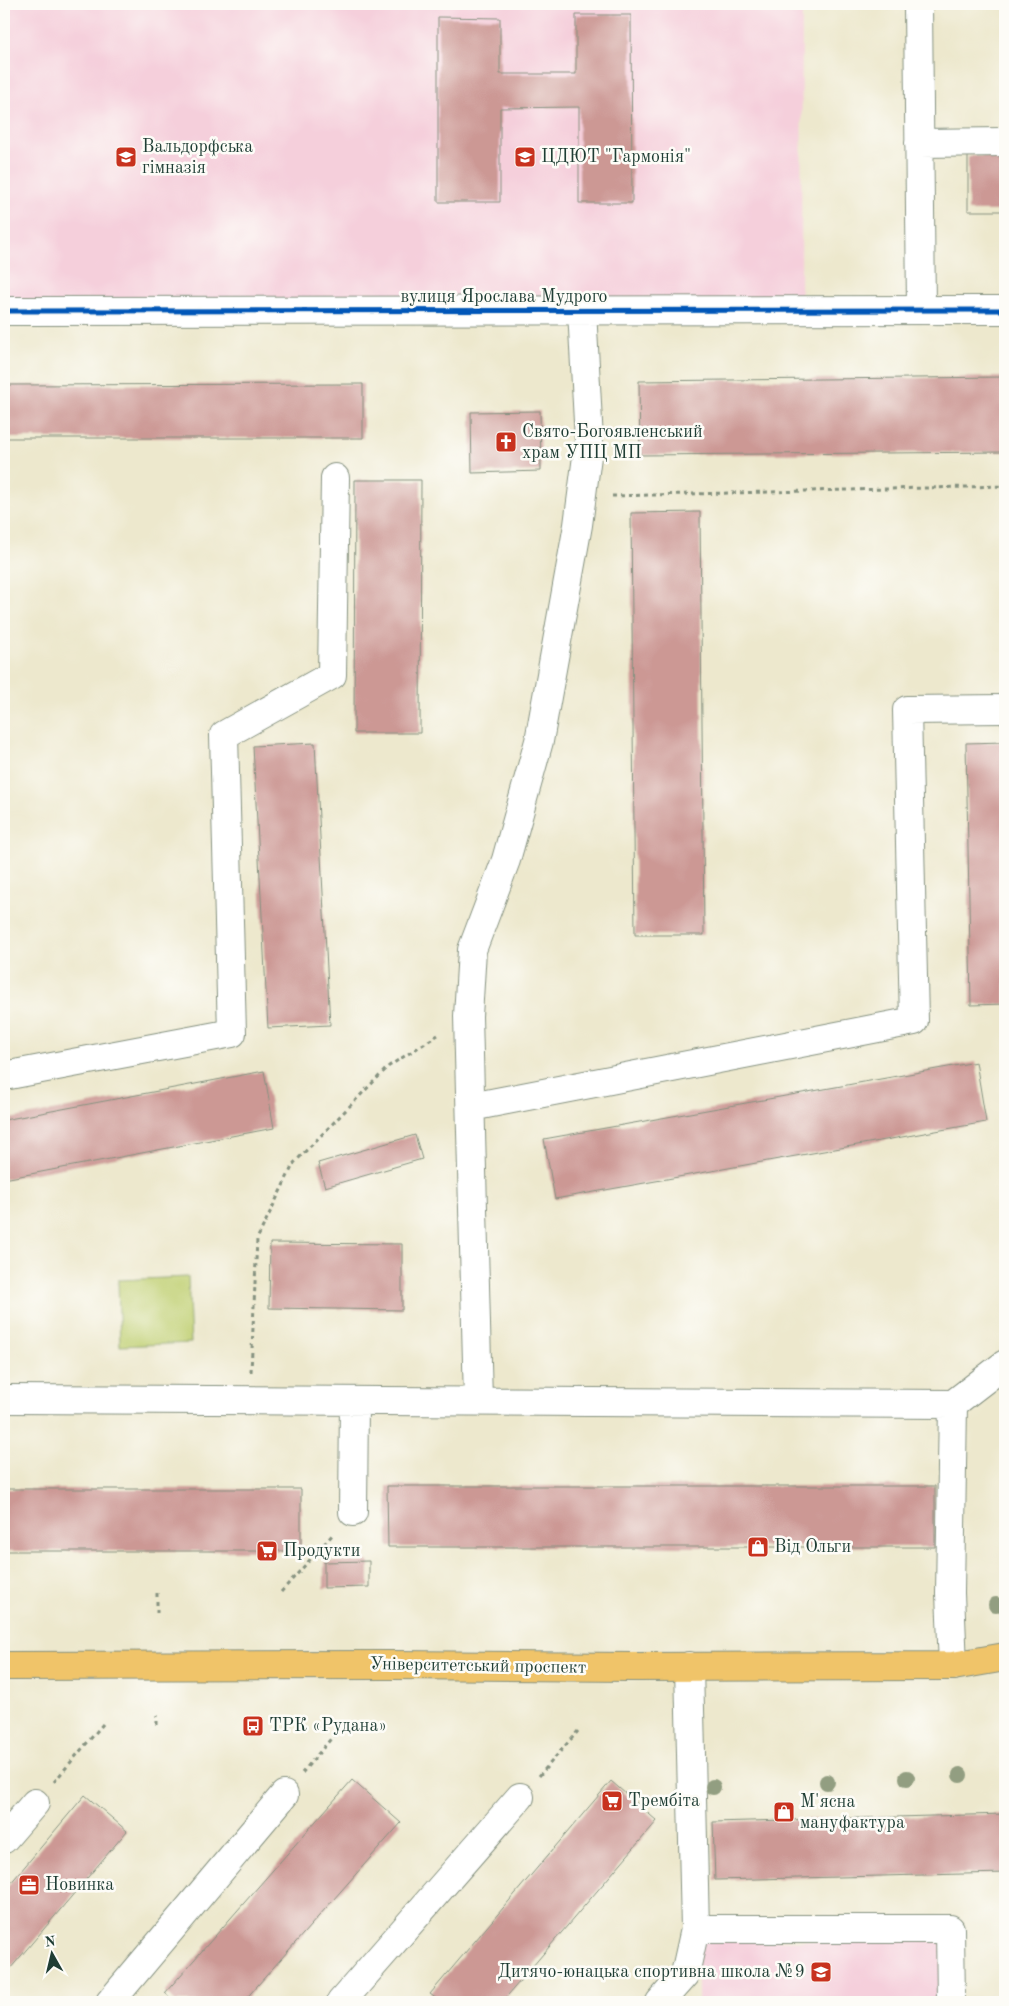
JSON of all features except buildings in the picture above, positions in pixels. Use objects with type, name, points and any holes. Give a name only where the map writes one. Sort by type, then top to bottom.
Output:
[{"type":"main road","points":[[953,1666],[1005,1657]]},
{"type":"main road","name":"Університетський проспект","points":[[4,1666],[393,1665],[633,1668],[689,1666],[953,1666]]},
{"type":"main road","points":[[953,1666],[1005,1676]]},
{"type":"street","points":[[918,4],[921,310]]},
{"type":"street","points":[[919,143],[1005,142]]},
{"type":"street","points":[[478,1401],[468,1016],[472,950],[506,860],[539,741],[578,525],[589,441],[582,310]]},
{"type":"street","name":"вулиця Ярослава Мудрого","points":[[4,311],[582,310],[801,312],[1005,310]]},
{"type":"street","points":[[4,1076],[232,1033],[224,735],[332,675],[335,478]]},
{"type":"street","points":[[470,1108],[914,1021],[907,710],[1005,709]]},
{"type":"street","points":[[4,1399],[953,1404],[1005,1364]]},
{"type":"street","points":[[353,1512],[354,1401]]},
{"type":"street","points":[[953,1404],[950,1593],[953,1666]]},
{"type":"street","points":[[660,2002],[685,1974],[695,1929],[689,1666]]},
{"type":"street","points":[[110,2002],[284,1795]]},
{"type":"street","points":[[341,2002],[520,1797]]},
{"type":"street","points":[[4,1839],[35,1803]]},
{"type":"street","points":[[695,1929],[950,1929],[951,2002]]},
{"type":"path","points":[[582,496],[1005,486]]},
{"type":"path","points":[[250,1400],[257,1239],[294,1163],[389,1066],[468,1016]]},
{"type":"path","points":[[280,1592],[353,1512]]},
{"type":"path","points":[[156,1593],[157,1617]]},
{"type":"path","points":[[156,1725],[157,1715]]},
{"type":"path","points":[[35,1803],[103,1724]]},
{"type":"path","points":[[284,1795],[340,1728]]},
{"type":"path","points":[[520,1797],[578,1731]]},
{"type":"shaded area","name":"ЦДЮТ \"Гармонія\"","points":[[4,4],[802,4],[801,312],[4,311]]},
{"type":"shaded area","name":"Дитячо-юнацька спортивна школа №9","points":[[698,1940],[944,1941],[944,2002],[698,2002]]},
{"type":"green space","points":[[188,1277],[191,1343],[120,1346],[118,1280]]},
{"type":"cycle path","points":[[4,311],[1005,310]]},
{"type":"place","name":"Вальдорфська гімназія","points":[[126,157]]},
{"type":"place","name":"ЦДЮТ \"Гармонія\"","points":[[525,157]]},
{"type":"place","name":"Свято-Богоявленський храм УПЦ МП","points":[[506,442]]},
{"type":"place","name":"Від Ольги","points":[[758,1547]]},
{"type":"place","name":"Продукти","points":[[267,1551]]},
{"type":"place","name":"ТРК «Рудана»","points":[[253,1726]]},
{"type":"place","name":"Трембіта","points":[[612,1801]]},
{"type":"place","name":"М'ясна мануфактура","points":[[784,1812]]},
{"type":"place","name":"Новинка","points":[[29,1885]]},
{"type":"place","name":"Дитячо-юнацька спортивна школа №9","points":[[821,1972]]}]
